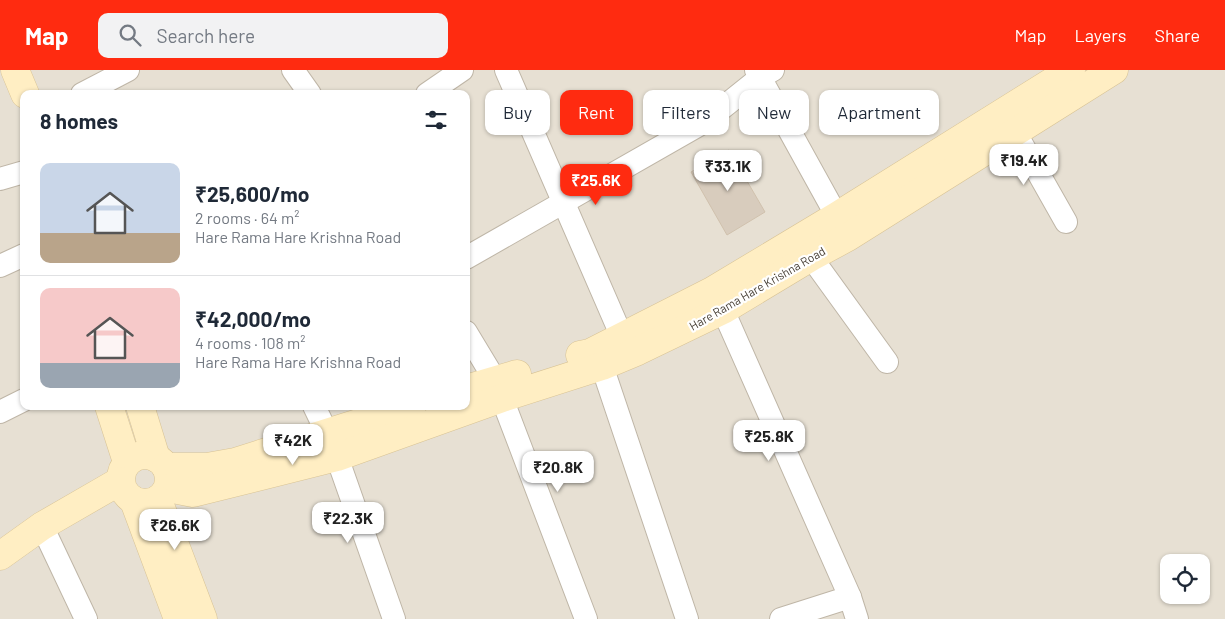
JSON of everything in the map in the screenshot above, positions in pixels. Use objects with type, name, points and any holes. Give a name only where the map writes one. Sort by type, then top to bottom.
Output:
[{"type":"street","points":[[16,70],[24,90]]},
{"type":"street","points":[[90,90],[128,70]]},
{"type":"street","points":[[293,70],[307,90]]},
{"type":"street","points":[[433,90],[462,70]]},
{"type":"street","points":[[506,70],[622,337]]},
{"type":"street","name":"Hare Rama Hare Krishna Road","points":[[470,398],[590,353],[622,337],[718,301],[811,257],[842,226],[1071,70]]},
{"type":"street","name":"Hare Rama Hare Krishna Road","points":[[470,389],[498,389],[602,366],[638,351],[842,226],[1015,132],[1114,70]]},
{"type":"street","points":[[470,256],[706,121],[763,72],[842,226]]},
{"type":"street","points":[[1015,132],[1066,222]]},
{"type":"street","points":[[0,179],[20,173]]},
{"type":"street","points":[[0,266],[20,257]]},
{"type":"street","points":[[811,257],[887,362]]},
{"type":"street","points":[[718,301],[850,597],[858,619]]},
{"type":"street","points":[[470,339],[498,389],[586,619]]},
{"type":"street","points":[[602,366],[687,619]]},
{"type":"street","points":[[0,412],[20,402]]},
{"type":"street","points":[[111,410],[147,479],[203,619]]},
{"type":"street","points":[[140,410],[147,479],[178,619]]},
{"type":"street","points":[[316,410],[332,445],[394,619]]},
{"type":"street","name":"Hare Rama Hare Krishna Road","points":[[332,445],[404,410]]},
{"type":"street","name":"Hare Rama Hare Krishna Road","points":[[147,479],[193,493],[436,410]]},
{"type":"street","points":[[0,556],[42,526],[147,479]]},
{"type":"street","points":[[42,526],[84,619]]},
{"type":"street","points":[[781,619],[850,597]]},
{"type":"shaded area","points":[[0,70],[1225,70],[1225,619],[0,619]]},
{"type":"building","points":[[729,150],[765,212],[727,235],[691,172]]}]
